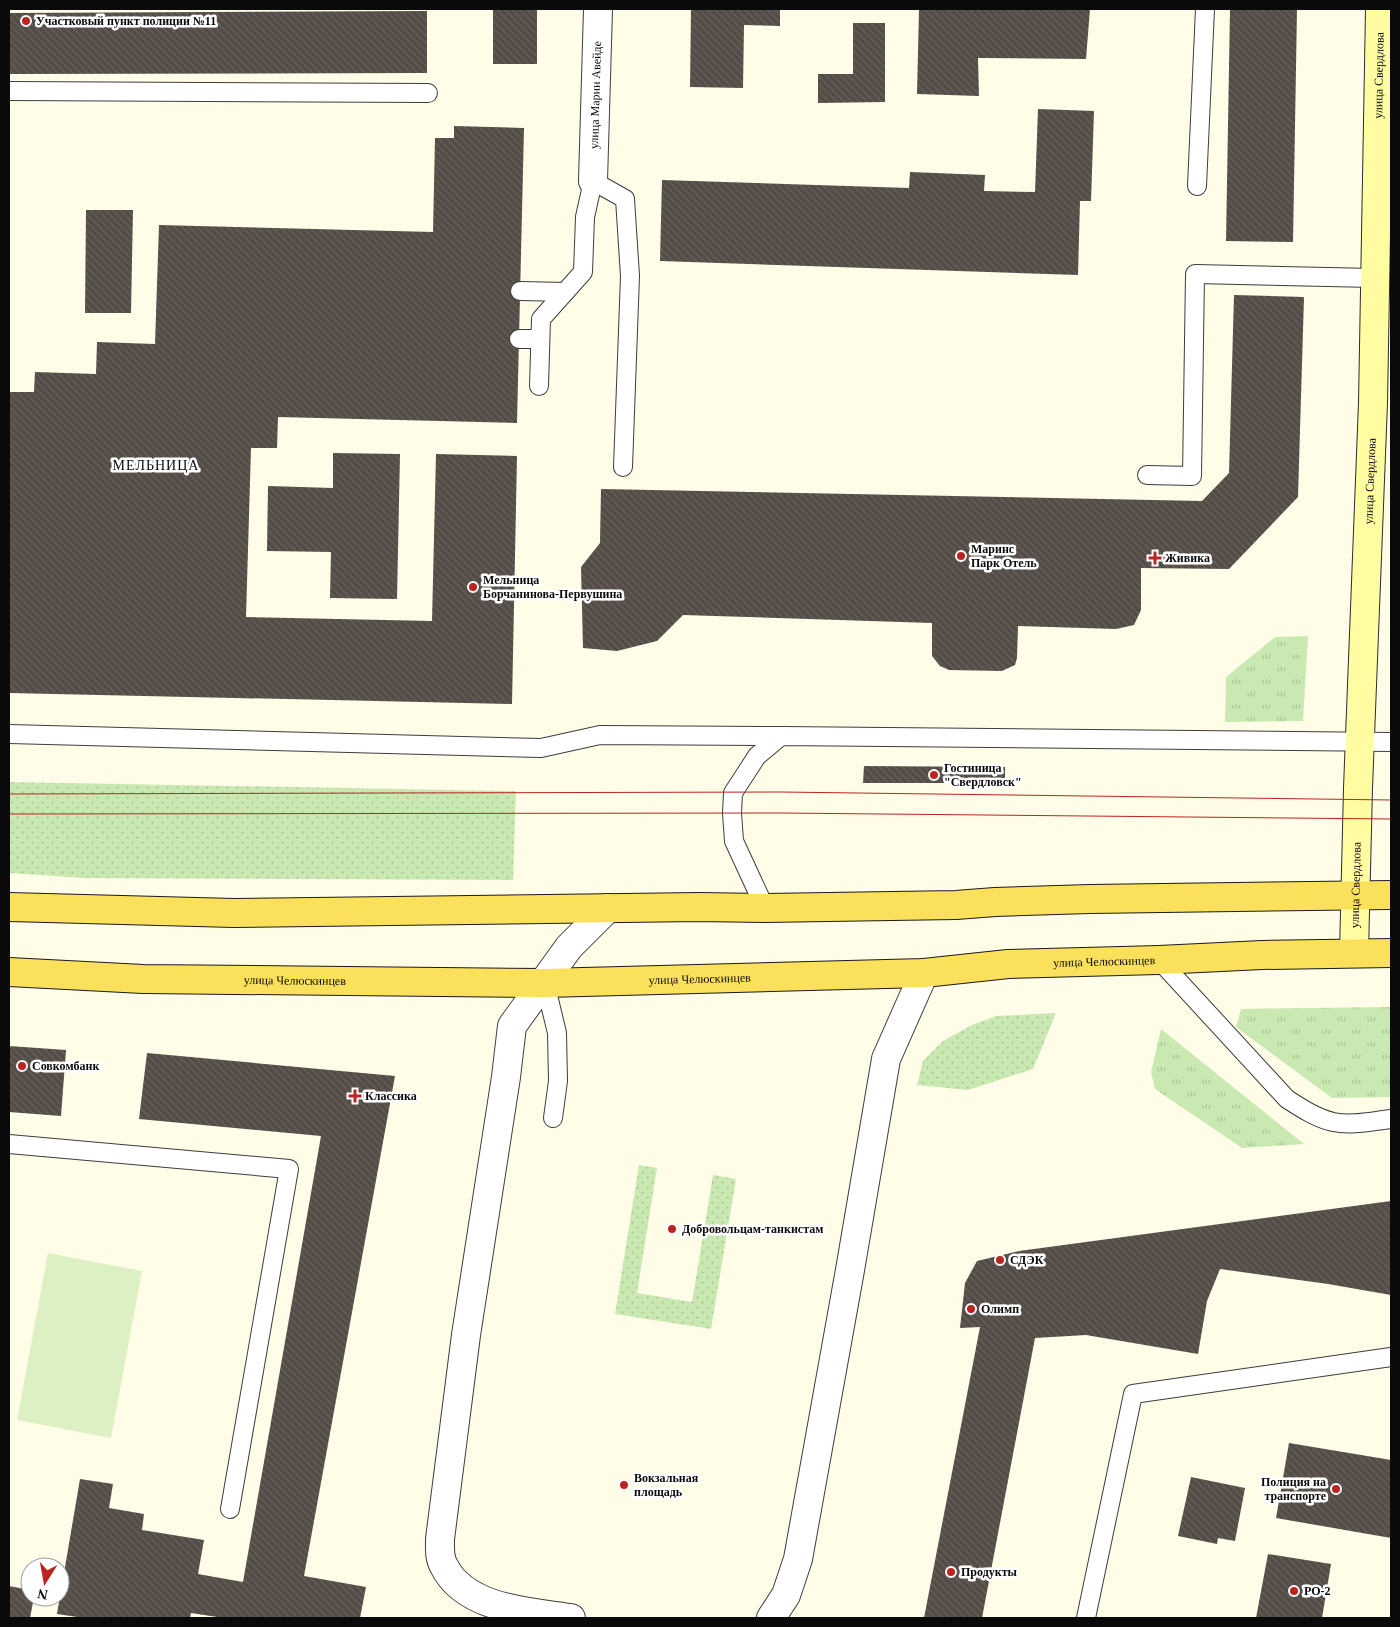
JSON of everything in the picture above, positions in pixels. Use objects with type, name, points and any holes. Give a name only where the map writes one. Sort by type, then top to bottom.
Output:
[{"type":"main road","name":"улица Свердлова","points":[[1354,953],[1372,412],[1380,9]]},
{"type":"main road","points":[[9,907],[234,913],[765,908],[956,905],[1110,899],[1391,895]]},
{"type":"main road","name":"улица Челюскинцев","points":[[9,972],[143,979],[545,982],[924,973],[1008,964],[1262,955],[1391,953]]},
{"type":"street","name":"улица Марии Авейде","points":[[592,181],[598,9]]},
{"type":"street","points":[[571,1618],[513,1609],[485,1601],[465,1590],[452,1578],[443,1565],[440,1553],[440,1539],[465,1345],[512,1026],[569,947],[608,908]]},
{"type":"street","points":[[771,1618],[786,1595],[798,1559],[886,1059],[924,973]]},
{"type":"lane","points":[[1197,186],[1204,9]]},
{"type":"lane","points":[[9,91],[428,93]]},
{"type":"lane","points":[[539,386],[541,319],[584,272],[585,217],[592,181],[625,200],[630,276],[623,467]]},
{"type":"lane","points":[[1147,475],[1192,476],[1195,274],[1374,278]]},
{"type":"lane","points":[[520,291],[564,292]]},
{"type":"lane","points":[[519,339],[540,340]]},
{"type":"lane","points":[[9,734],[542,748],[600,735],[1391,742]]},
{"type":"lane","points":[[765,908],[734,842],[733,793],[757,756],[781,736]]},
{"type":"lane","points":[[1159,960],[1287,1099],[1314,1115],[1332,1122],[1350,1124],[1391,1119]]},
{"type":"lane","points":[[545,982],[557,1033],[558,1081],[553,1118]]},
{"type":"lane","points":[[9,1144],[290,1170],[230,1509]]},
{"type":"lane","points":[[1086,1618],[1133,1394],[1391,1357]]},
{"type":"green space","points":[[1308,636],[1303,721],[1225,722],[1226,677],[1275,637]]},
{"type":"green space","points":[[9,782],[516,791],[513,880],[85,878],[9,873]]},
{"type":"green space","points":[[1391,1007],[1391,1097],[1332,1098],[1236,1027],[1241,1009]]},
{"type":"green space","points":[[1056,1013],[1033,1069],[968,1090],[917,1085],[923,1061],[943,1041],[972,1025],[996,1016]]},
{"type":"green space","points":[[1161,1029],[1304,1144],[1242,1148],[1155,1089],[1151,1072]]},
{"type":"green space","points":[[639,1165],[657,1168],[637,1293],[692,1302],[713,1175],[736,1179],[711,1329],[615,1314]]},
{"type":"green space","points":[[48,1253],[142,1271],[111,1438],[17,1420]]},
{"type":"building","points":[[493,9],[537,9],[537,64],[493,64]]},
{"type":"building","points":[[691,9],[780,9],[780,26],[744,25],[743,88],[690,87]]},
{"type":"building","points":[[919,9],[1090,9],[1086,59],[978,58],[979,96],[917,94]]},
{"type":"building","points":[[1230,9],[1297,9],[1293,242],[1226,241]]},
{"type":"building","points":[[427,11],[427,73],[9,74],[9,13]]},
{"type":"building","points":[[853,23],[885,23],[885,102],[818,103],[818,74],[853,74]]},
{"type":"building","points":[[1038,109],[1094,111],[1091,201],[1080,201],[1078,275],[660,261],[662,180],[909,188],[910,172],[985,175],[984,191],[1035,192]]},
{"type":"building","points":[[454,126],[524,128],[517,423],[278,417],[277,448],[251,448],[246,617],[432,621],[436,454],[517,456],[512,704],[9,693],[9,392],[34,392],[35,372],[96,374],[97,342],[155,344],[159,225],[433,232],[435,138],[454,138]]},
{"type":"building","points":[[86,210],[133,210],[131,313],[85,313]]},
{"type":"building","points":[[1234,295],[1304,297],[1298,497],[1229,569],[1141,568],[1141,610],[1134,625],[1116,629],[1018,626],[1015,665],[1002,671],[949,670],[940,666],[932,656],[932,623],[683,615],[657,641],[617,651],[583,648],[581,567],[600,543],[601,489],[1202,501],[1229,473]]},
{"type":"building","points":[[333,453],[400,454],[397,599],[330,598],[331,552],[267,551],[268,486],[333,488]]},
{"type":"building","name":"Гостиница \"Свердловск\"","points":[[864,766],[1005,767],[1005,783],[863,783]]},
{"type":"building","points":[[9,1046],[66,1050],[61,1116],[9,1112]]},
{"type":"building","points":[[147,1053],[395,1076],[304,1576],[366,1587],[360,1618],[224,1618],[191,1613],[190,1618],[84,1618],[57,1614],[58,1607],[70,1607],[70,1557],[67,1557],[80,1479],[113,1484],[109,1508],[144,1514],[142,1530],[204,1540],[198,1574],[243,1582],[321,1136],[139,1119]]},
{"type":"building","points":[[1391,1201],[1391,1295],[1220,1269],[1207,1301],[1198,1354],[1086,1335],[1035,1338],[982,1618],[924,1618],[980,1327],[960,1328],[965,1283],[977,1261],[1019,1251]]},
{"type":"building","name":"Полиция на транспорте","points":[[1289,1443],[1391,1460],[1391,1538],[1276,1518]]},
{"type":"building","points":[[1191,1477],[1245,1488],[1235,1541],[1218,1538],[1217,1544],[1178,1536]]},
{"type":"building","name":"РО-2","points":[[1268,1554],[1331,1564],[1322,1618],[1256,1618]]},
{"type":"building","points":[[9,1586],[20,1588],[20,1607],[32,1607],[30,1618],[9,1618]]},
{"type":"tram line","points":[[9,794],[781,792],[1391,800]]},
{"type":"tram line","points":[[9,814],[781,813],[1391,819]]},
{"type":"place","name":"Участковый пункт полиции №11","points":[[26,21]]},
{"type":"place","name":"Маринс Парк Отель","points":[[961,556]]},
{"type":"place","name":"Живика","points":[[1155,558]]},
{"type":"place","name":"Мельница Борчанинова-Первушина","points":[[473,587]]},
{"type":"place","name":"Гостиница \"Свердловск\"","points":[[934,775]]},
{"type":"place","name":"Совкомбанк","points":[[22,1066]]},
{"type":"place","name":"Классика","points":[[355,1096]]},
{"type":"place","name":"Добровольцам-танкистам","points":[[672,1229]]},
{"type":"place","name":"СДЭК","points":[[1000,1260]]},
{"type":"place","name":"Олимп","points":[[971,1309]]},
{"type":"place","name":"Вокзальная площадь","points":[[624,1485]]},
{"type":"place","name":"Полиция на транспорте","points":[[1336,1489]]},
{"type":"place","name":"Продукты","points":[[951,1572]]},
{"type":"place","name":"РО-2","points":[[1294,1591]]},
{"type":"district","name":"МЕЛЬНИЦА","points":[[156,465]]}]
